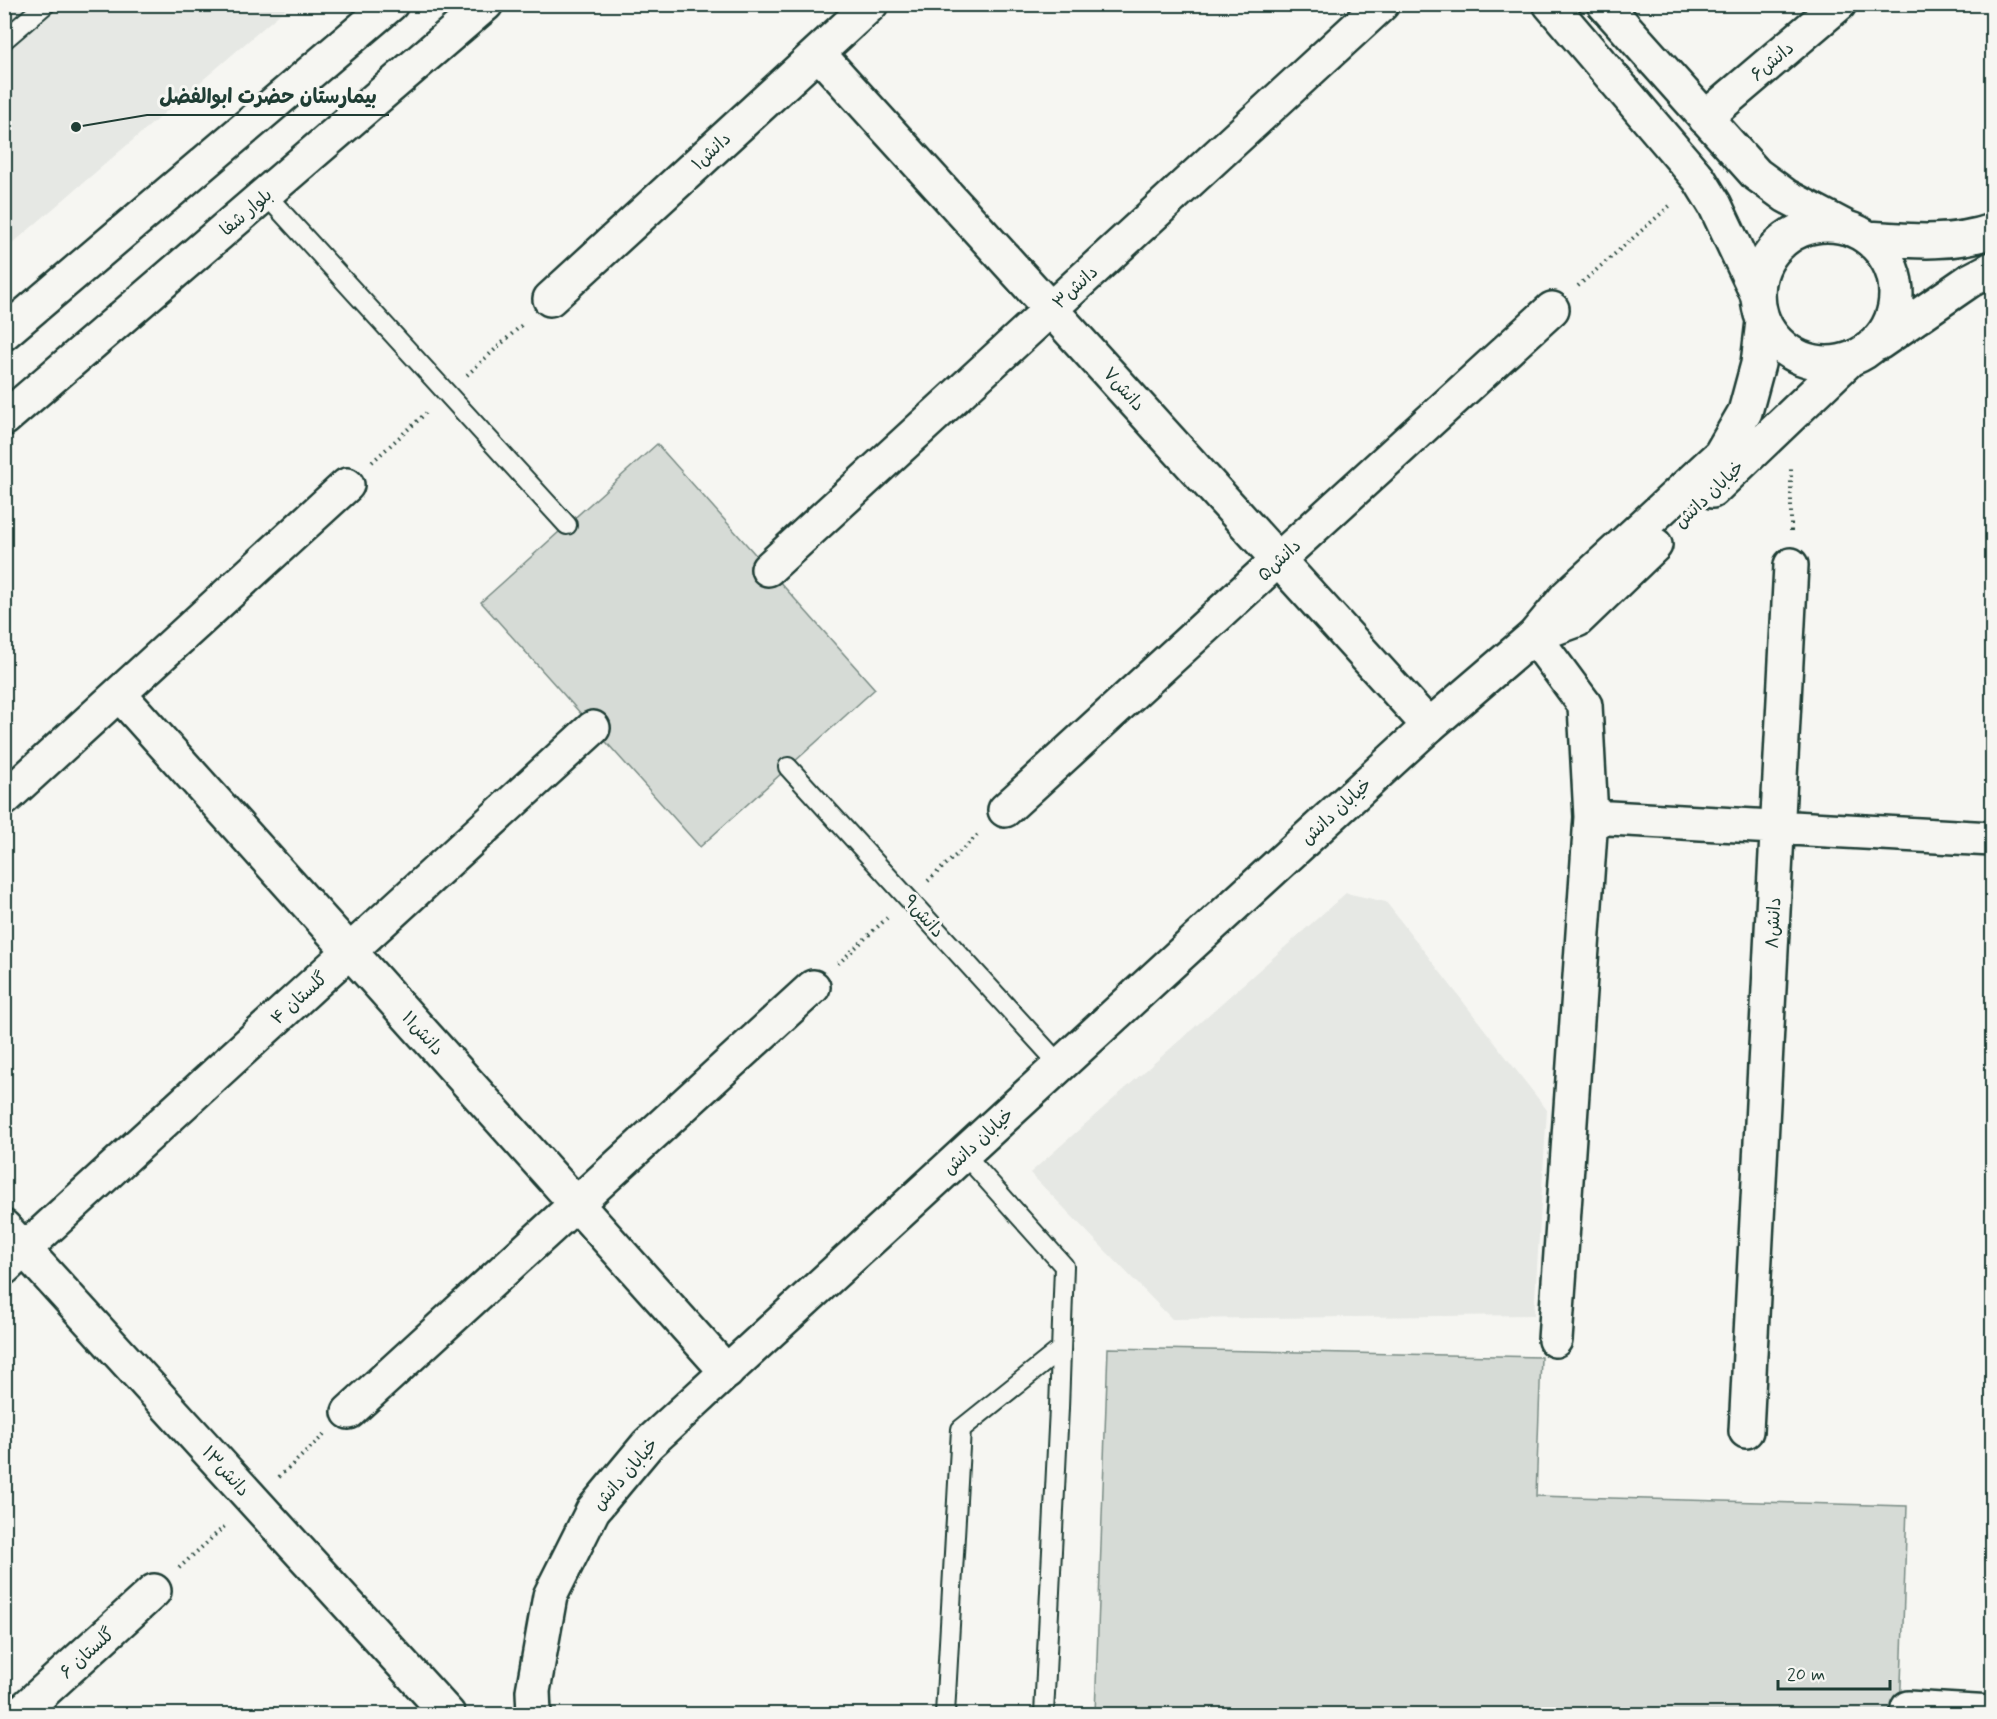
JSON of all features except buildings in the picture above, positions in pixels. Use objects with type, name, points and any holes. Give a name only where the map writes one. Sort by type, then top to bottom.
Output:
[{"type":"street","points":[[4,333],[391,4]]},
{"type":"street","name":"بلوار شفا","points":[[4,419],[486,4]]},
{"type":"street","name":"دانش۱","points":[[550,298],[871,4]]},
{"type":"street","name":"دانش۳","points":[[768,568],[1382,4]]},
{"type":"street","points":[[1550,4],[1699,179],[1715,205],[1777,342],[1797,357],[1822,363],[1859,355],[1969,281],[1992,269]]},
{"type":"street","points":[[1604,4],[1756,174],[1786,196],[1857,232],[1886,256],[1895,280],[1896,306],[1887,329],[1859,355]]},
{"type":"street","name":"دانش۶","points":[[1705,118],[1839,4]]},
{"type":"street","name":"دانش۷","points":[[818,53],[1429,726]]},
{"type":"street","points":[[1761,308],[1762,270],[1775,248],[1795,232],[1820,225],[1928,242],[1978,236],[1992,231]]},
{"type":"street","name":"خیابان دانش","points":[[534,1714],[533,1691],[549,1596],[593,1510],[648,1444],[1429,726],[1534,636],[1567,596],[1720,455],[1745,412],[1758,364],[1761,308]]},
{"type":"street","name":"دانش۵","points":[[1005,810],[1552,309]]},
{"type":"street","name":"خیابان دانش","points":[[1534,636],[1577,620],[1791,415],[1859,355]]},
{"type":"street","points":[[4,799],[347,485]]},
{"type":"street","name":"دانش۸","points":[[1746,1431],[1791,565]]},
{"type":"street","points":[[1534,636],[1585,705],[1591,817],[1555,1340]]},
{"type":"street","name":"دانش۱۱","points":[[119,694],[727,1372]]},
{"type":"street","name":"گلستان ۴","points":[[11,1248],[350,951],[593,728]]},
{"type":"street","points":[[1591,817],[1992,839]]},
{"type":"street","points":[[349,1412],[813,987]]},
{"type":"street","name":"دانش۱۳","points":[[11,1248],[253,1500],[448,1714]]},
{"type":"street","name":"گلستان ۶","points":[[19,1714],[154,1591]]},
{"type":"street","points":[[1908,1708],[1992,1713]]},
{"type":"lane","points":[[4,40],[46,4]]},
{"type":"lane","points":[[266,195],[567,525]]},
{"type":"lane","name":"دانش۹","points":[[788,767],[1060,1065]]},
{"type":"lane","points":[[964,1154],[1064,1266],[1044,1714]]},
{"type":"lane","points":[[945,1714],[961,1429],[1061,1349]]},
{"type":"path","points":[[1552,309],[1699,179]]},
{"type":"path","points":[[347,485],[550,298]]},
{"type":"path","points":[[1791,415],[1791,565]]},
{"type":"path","points":[[813,987],[1005,810]]},
{"type":"path","points":[[154,1591],[349,1412]]},
{"type":"shaded area","points":[[5,5],[290,5],[5,250]]},
{"type":"shaded area","points":[[657,444],[875,689],[700,847],[481,602]]},
{"type":"shaded area","points":[[1346,893],[1386,902],[1547,1110],[1534,1315],[1172,1319],[1030,1173]]},
{"type":"shaded area","points":[[1108,1348],[1541,1357],[1536,1496],[1907,1506],[1900,1714],[1095,1714]]},
{"type":"place","name":"بیمارستان حضرت ابوالفضل","points":[[76,127]]}]
